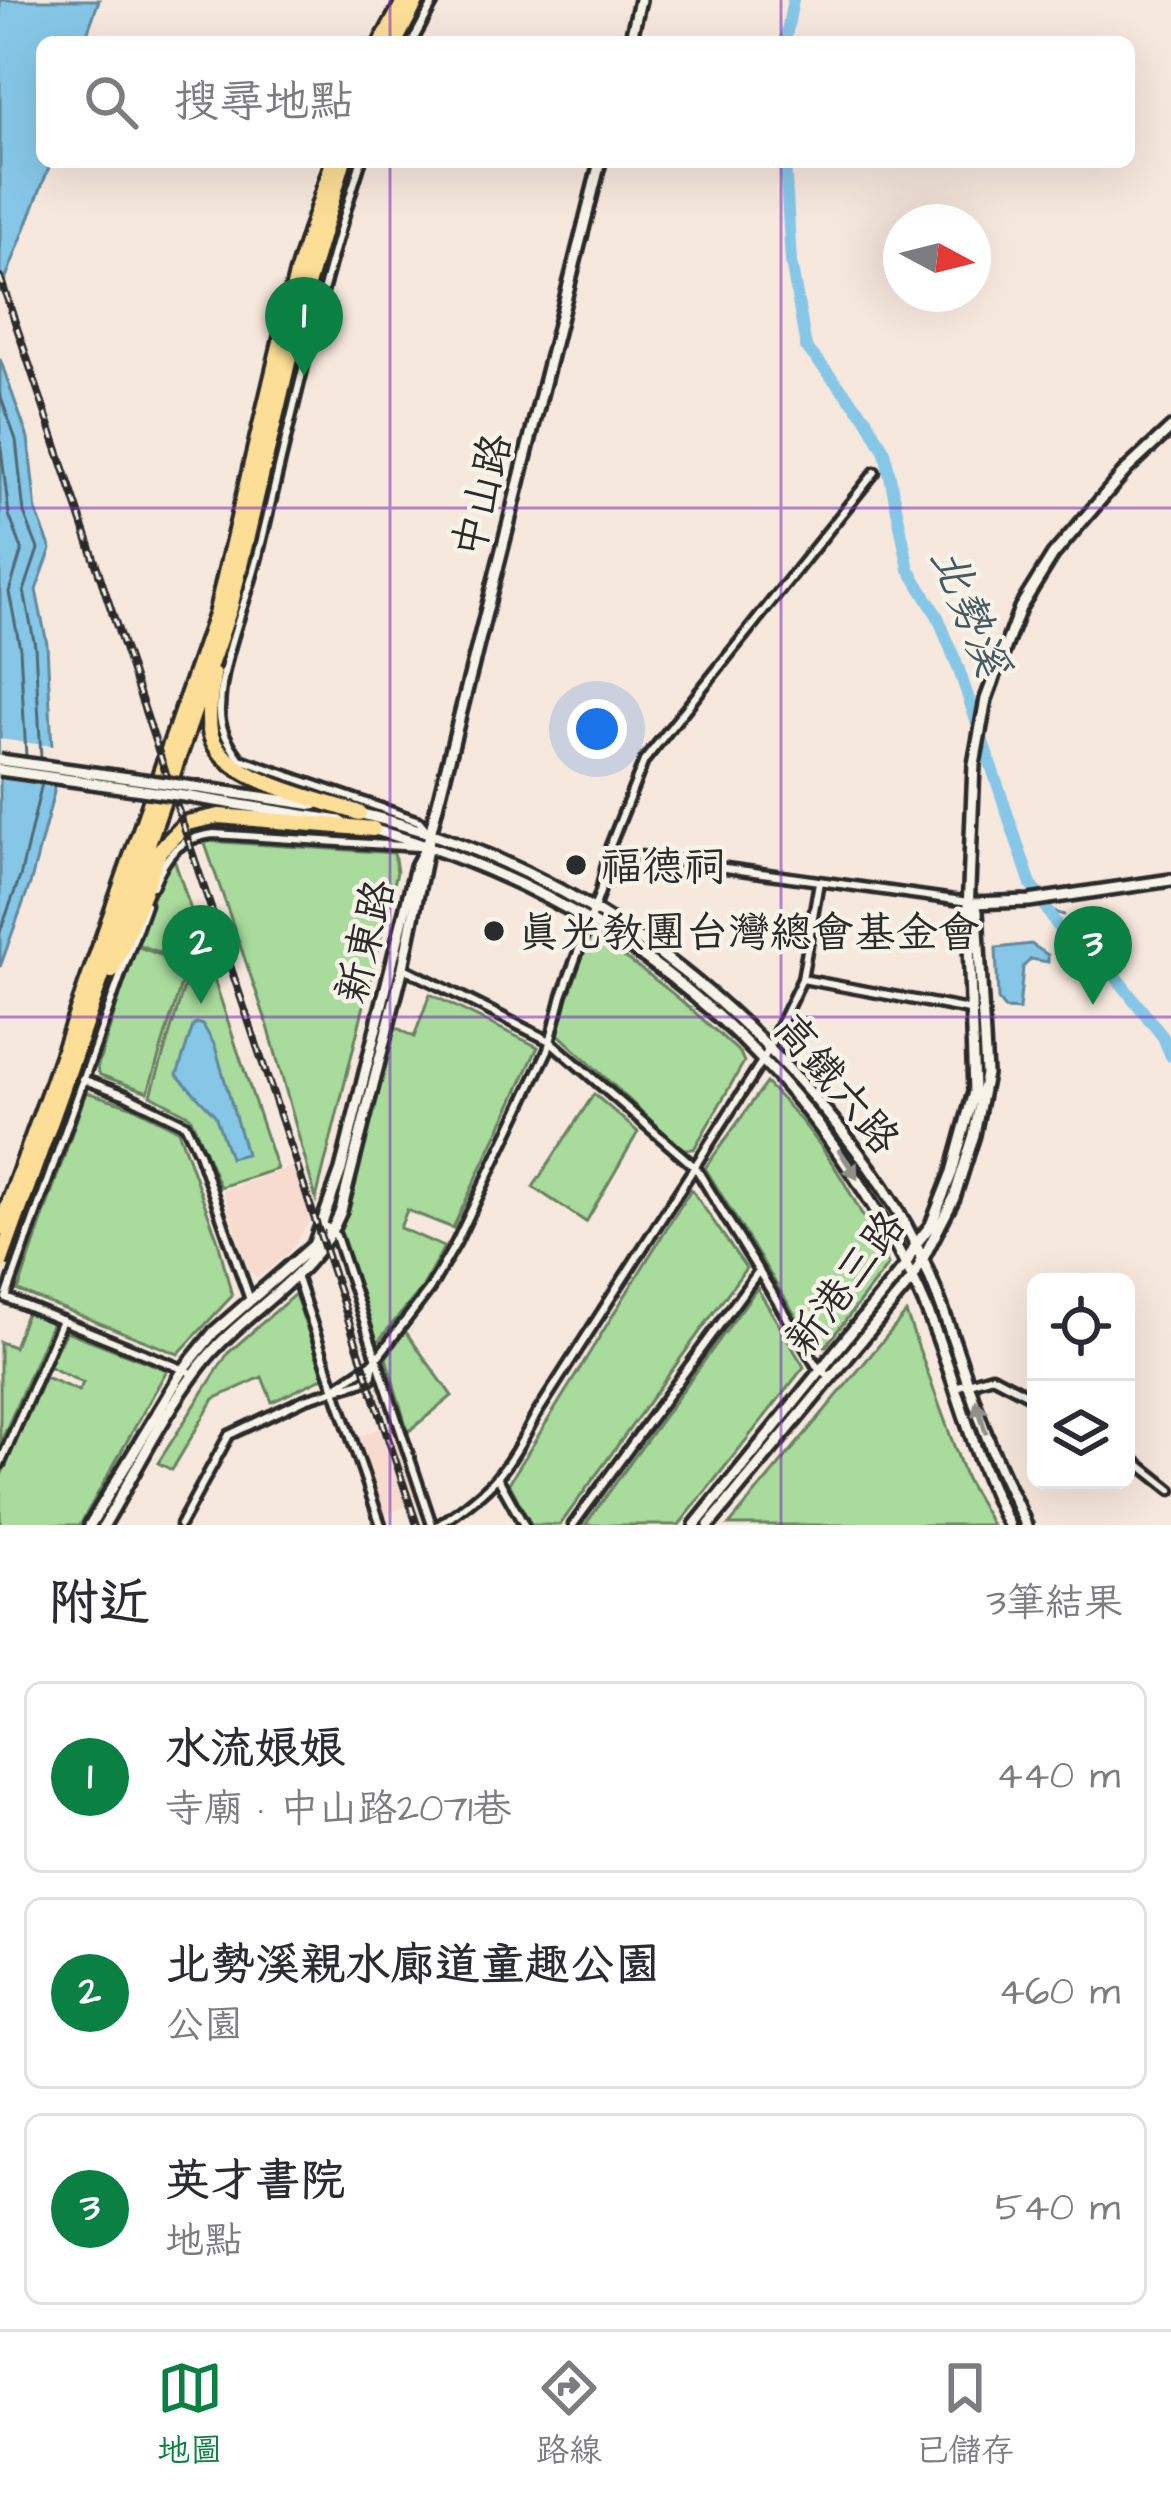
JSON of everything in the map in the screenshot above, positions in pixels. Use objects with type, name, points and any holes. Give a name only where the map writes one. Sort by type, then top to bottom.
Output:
[{"type":"highway","points":[[385,36],[405,0]]},
{"type":"highway","points":[[398,36],[417,0]]},
{"type":"highway","points":[[0,1263],[216,615],[297,274],[331,168]]},
{"type":"highway","points":[[76,1074],[214,656],[249,533],[308,282],[342,168]]},
{"type":"highway","points":[[214,656],[210,734],[222,758],[284,788],[359,813]]},
{"type":"highway","points":[[0,1228],[56,1091],[76,1074],[160,850],[187,823],[219,815],[373,829]]},
{"type":"street","points":[[415,36],[435,0]]},
{"type":"street","points":[[631,36],[640,0]]},
{"type":"street","points":[[359,168],[330,256],[223,681],[219,713],[240,759],[419,821],[429,839]]},
{"type":"street","name":"中山路","points":[[429,839],[598,168]]},
{"type":"street","name":"新港三路","points":[[695,1525],[913,1278],[954,1198],[974,1136],[986,1074],[971,903],[974,764],[986,699],[1020,608],[1053,555],[1148,446],[1171,428]]},
{"type":"street","points":[[180,1525],[230,1436],[335,1388],[374,1362],[429,1290],[550,1041],[644,760],[875,472]]},
{"type":"street","points":[[0,760],[429,839]]},
{"type":"street","points":[[0,770],[359,813],[429,839]]},
{"type":"street","points":[[255,836],[260,822]]},
{"type":"street","points":[[189,1371],[6,1298],[76,1074],[166,855],[195,836],[255,836],[410,850],[429,839]]},
{"type":"street","name":"高鐵六路","points":[[429,839],[515,867],[595,907],[681,968],[770,1046],[856,1147],[916,1244],[970,1381],[988,1441],[1026,1525]]},
{"type":"street","name":"高鐵六路","points":[[429,839],[590,921],[674,977],[764,1058],[834,1141],[889,1229],[913,1278],[986,1477],[1009,1525]]},
{"type":"street","name":"新東路","points":[[90,1525],[189,1371],[253,1304],[293,1273],[328,1229],[427,868],[429,839]]},
{"type":"street","points":[[610,852],[971,903],[1057,898],[1171,880]]},
{"type":"street","points":[[328,1229],[436,1525],[499,1480],[764,1058],[802,980],[819,882]]},
{"type":"street","points":[[399,965],[550,1041],[696,1168],[825,1373]]},
{"type":"street","points":[[802,980],[980,1011]]},
{"type":"street","name":"新港三路","points":[[709,1525],[931,1225],[967,1126],[980,1011]]},
{"type":"street","points":[[76,1074],[184,1124],[199,1153],[253,1304]]},
{"type":"street","points":[[0,1194],[37,1209]]},
{"type":"street","points":[[573,1525],[758,1272]]},
{"type":"street","points":[[293,1273],[381,1525]]},
{"type":"street","points":[[0,1463],[62,1320]]},
{"type":"street","points":[[335,1388],[371,1379],[374,1362]]},
{"type":"street","name":"新東路","points":[[104,1525],[189,1371]]},
{"type":"street","points":[[955,1387],[992,1376],[1027,1394]]},
{"type":"street","points":[[1135,1461],[1171,1490]]},
{"type":"street","points":[[499,1480],[524,1525]]},
{"type":"shaded area","points":[[301,1164],[316,1210],[290,1252],[257,1278],[248,1271],[223,1190]]},
{"type":"shaded area","points":[[393,1424],[420,1501],[384,1515],[356,1437]]},
{"type":"green space","points":[[204,841],[394,853],[397,872],[316,1199],[268,1026]]},
{"type":"green space","points":[[173,856],[277,1169],[220,1187],[190,1116],[151,1095],[191,964],[136,944],[158,882]]},
{"type":"green space","points":[[589,936],[649,975],[740,1053],[744,1062],[694,1149],[682,1149],[555,1031]]},
{"type":"green space","points":[[136,946],[187,965],[148,1092],[100,1075],[97,1068]]},
{"type":"green space","points":[[430,994],[538,1047],[453,1228],[407,1210],[400,1228],[444,1247],[422,1288],[375,1345],[340,1233],[394,1026],[414,1037]]},
{"type":"green space","points":[[766,1083],[836,1168],[888,1265],[826,1346],[814,1346],[705,1168]]},
{"type":"green space","points":[[86,1092],[131,1106],[178,1130],[218,1241],[232,1296],[178,1354],[18,1291]]},
{"type":"green space","points":[[594,1094],[638,1132],[586,1222],[533,1187]]},
{"type":"green space","points":[[691,1189],[746,1268],[560,1525],[531,1525],[509,1483]]},
{"type":"green space","points":[[757,1288],[804,1367],[679,1525],[585,1525]]},
{"type":"green space","points":[[295,1294],[324,1377],[272,1402],[262,1377],[214,1399],[172,1470],[158,1463],[228,1353]]},
{"type":"green space","points":[[27,1311],[52,1322],[0,1444],[0,1342],[14,1347]]},
{"type":"green space","points":[[906,1313],[966,1479],[992,1525],[729,1525]]},
{"type":"green space","points":[[66,1331],[167,1370],[80,1525],[0,1525],[0,1478],[45,1377],[79,1391],[83,1383],[48,1366]]},
{"type":"green space","points":[[405,1331],[452,1396],[408,1432],[386,1358]]},
{"type":"water","points":[[0,0],[99,0],[86,36],[36,36],[36,168],[49,168],[0,293]]},
{"type":"water","points":[[0,359],[28,438],[36,511],[51,549],[36,590],[47,644],[54,792],[31,881],[0,967]]},
{"type":"water","points":[[1031,944],[1048,955],[1048,962],[1031,959],[1023,967],[1019,1010],[1005,1009],[998,1000],[996,948]]},
{"type":"water","points":[[197,1023],[215,1046],[246,1154],[230,1158],[215,1115],[177,1075]]},
{"type":"pier","points":[[0,739],[59,747],[59,773],[0,765]]},
{"type":"waterway","name":"北勢溪","points":[[786,36],[793,0]]},
{"type":"waterway","name":"北勢溪","points":[[785,168],[791,262],[806,347],[866,418],[885,452],[909,569],[938,617],[958,667],[1031,884],[1058,927],[1116,977],[1163,1037],[1171,1056]]},
{"type":"waterway","points":[[1048,910],[1064,915]]},
{"type":"railway","points":[[0,277],[417,1525]]},
{"type":"place","name":"水流娘娘","points":[[304,376]]},
{"type":"place","name":"福德祠","points":[[576,865]]},
{"type":"place","name":"真光教團台灣總會基金會","points":[[494,931]]},
{"type":"place","name":"北勢溪親水廊道童趣公園","points":[[201,1004]]},
{"type":"place","name":"英才書院","points":[[1093,1005]]}]
